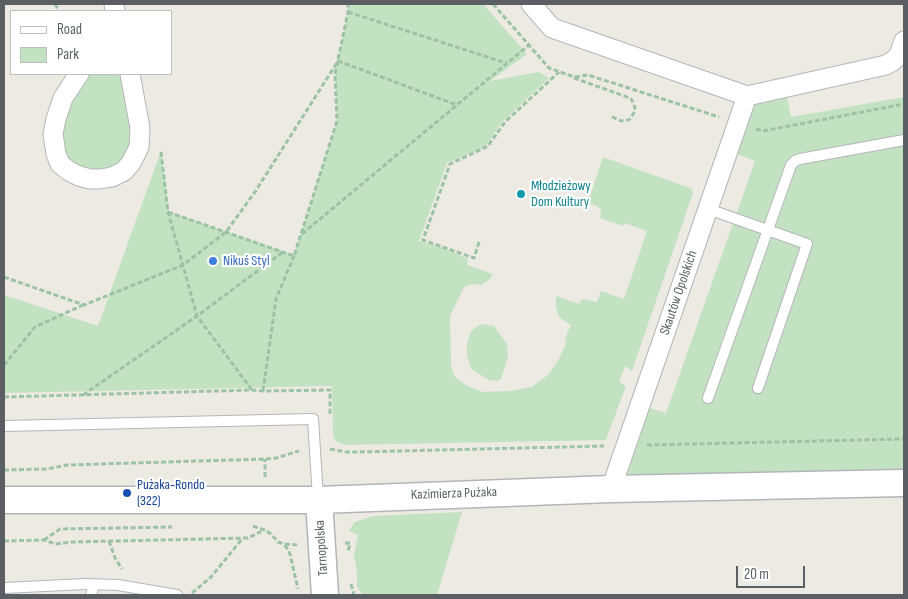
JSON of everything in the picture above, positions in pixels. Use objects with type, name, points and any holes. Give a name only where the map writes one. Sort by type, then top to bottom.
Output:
[{"type":"street","points":[[531,4],[552,28],[748,96],[886,65],[899,55],[904,41]]},
{"type":"street","points":[[78,75],[63,98],[53,134],[54,147],[60,164],[69,171],[90,179],[112,177],[124,171],[131,164],[139,147],[140,128],[130,75]]},
{"type":"street","name":"Skautów Opolskich","points":[[611,489],[748,96]]},
{"type":"street","name":"Kazimierza Pużaka","points":[[4,500],[318,500],[611,489],[904,483]]},
{"type":"street","name":"Tarnopolska","points":[[318,500],[326,595]]},
{"type":"lane","points":[[708,398],[791,165],[795,161],[806,157],[904,140]]},
{"type":"lane","points":[[708,209],[807,244],[758,388]]},
{"type":"lane","points":[[4,426],[313,419],[318,500]]},
{"type":"lane","points":[[91,595],[94,585]]},
{"type":"lane","points":[[4,588],[36,591],[94,585],[118,585],[139,588],[151,593],[177,595]]},
{"type":"path","points":[[263,391],[276,299],[302,234],[338,121],[335,74],[348,4]]},
{"type":"path","points":[[348,12],[506,64]]},
{"type":"path","points":[[302,234],[528,45]]},
{"type":"path","points":[[338,61],[457,105]]},
{"type":"path","points":[[4,365],[35,327],[183,265],[226,232],[255,192],[338,61]]},
{"type":"path","points":[[479,242],[474,258],[423,240],[450,164],[488,146],[505,122],[559,72]]},
{"type":"path","points":[[574,77],[632,100],[635,108],[633,116],[628,120],[621,121],[610,116]]},
{"type":"path","points":[[161,151],[168,212],[197,316],[252,390]]},
{"type":"path","points":[[168,212],[294,256]]},
{"type":"path","points":[[82,396],[197,316],[284,252]]},
{"type":"path","points":[[4,278],[84,305]]},
{"type":"path","points":[[4,397],[252,390],[330,390],[330,419]]},
{"type":"path","points":[[4,470],[47,469],[67,465],[265,459],[314,449],[357,452],[904,439]]},
{"type":"path","points":[[265,459],[265,479]]},
{"type":"path","points":[[4,541],[44,540],[55,544],[248,538],[265,530],[252,525]]},
{"type":"path","points":[[44,540],[60,529],[175,527]]},
{"type":"path","points":[[188,595],[211,577],[242,538]]},
{"type":"path","points":[[109,541],[119,566],[139,588]]},
{"type":"path","points":[[284,544],[290,554],[300,595]]},
{"type":"green space","points":[[348,4],[483,4],[527,54],[490,81],[539,72],[549,78],[503,121],[485,147],[447,163],[419,241],[444,248],[468,259],[467,265],[493,274],[490,279],[481,285],[472,284],[464,287],[450,316],[451,366],[455,377],[467,386],[483,392],[510,391],[532,387],[549,374],[559,359],[571,325],[559,317],[556,308],[556,296],[579,304],[582,299],[597,302],[601,291],[624,299],[647,231],[624,223],[623,226],[600,218],[601,210],[597,206],[588,203],[603,157],[692,189],[693,193],[632,371],[625,366],[619,382],[626,386],[606,440],[346,445],[337,442],[333,437],[332,386],[4,393],[4,295],[98,326],[161,151],[169,212],[294,255],[337,121],[335,74]]},
{"type":"green space","points":[[79,75],[130,75],[139,147],[100,179],[56,154],[53,140]]},
{"type":"green space","points":[[785,88],[791,117],[904,97],[904,483],[611,489],[640,405],[666,413],[755,161],[729,151],[747,96]]},
{"type":"green space","points":[[481,324],[494,326],[507,344],[508,356],[501,379],[497,381],[489,380],[471,369],[467,356],[467,344],[471,331]]},
{"type":"green space","points":[[462,512],[437,595],[363,595],[357,587],[354,554],[358,535],[349,531],[355,522],[373,516]]},
{"type":"place","name":"Młodzieżowy Dom Kultury","points":[[521,194]]},
{"type":"place","name":"Nikuś Styl","points":[[213,261]]},
{"type":"place","name":"Pużaka-Rondo (322)","points":[[127,493]]}]
